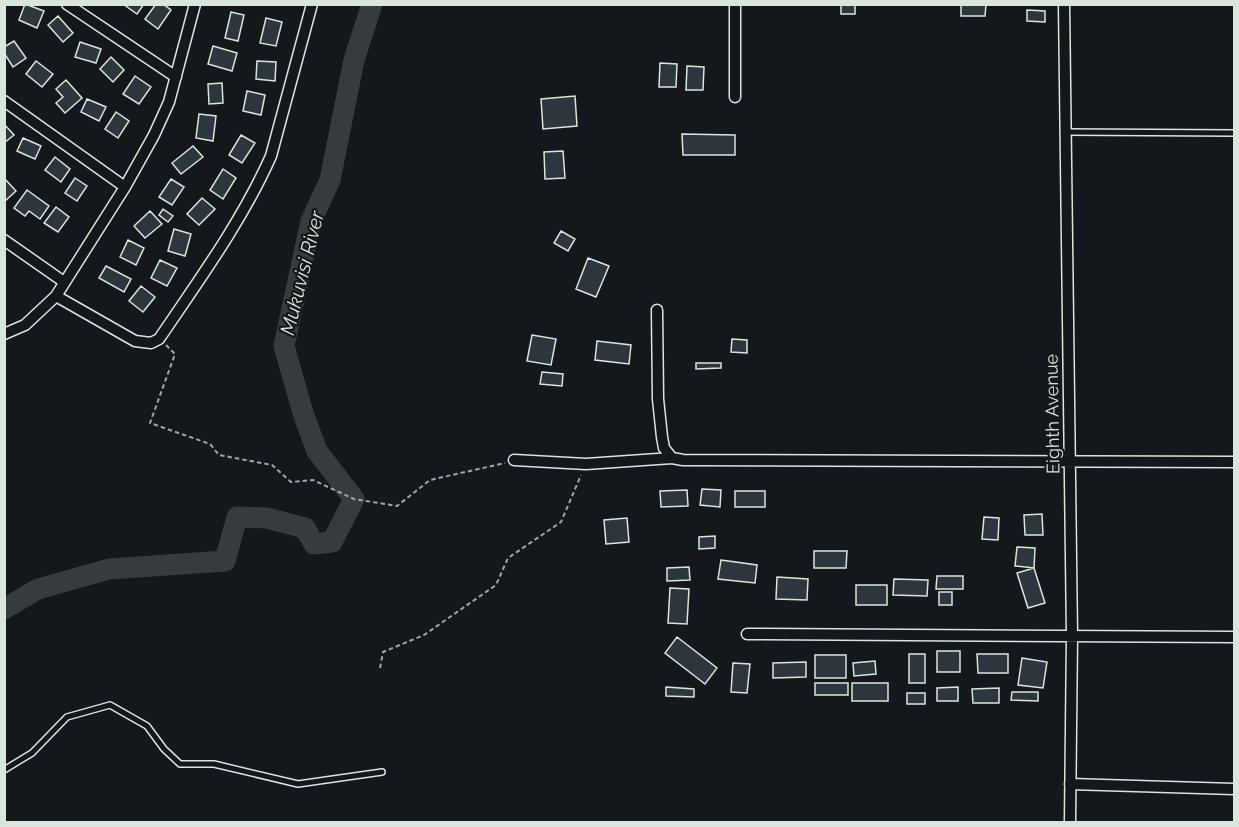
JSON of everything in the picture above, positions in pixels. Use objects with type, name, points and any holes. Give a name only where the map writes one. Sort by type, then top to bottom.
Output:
[{"type":"street","points":[[67,4],[176,78]]},
{"type":"street","points":[[4,334],[25,325],[56,296],[125,187],[154,135],[176,78],[195,4]]},
{"type":"street","points":[[56,296],[135,341],[151,343],[159,339],[210,264],[261,178],[271,156],[312,4]]},
{"type":"street","points":[[735,4],[735,97]]},
{"type":"street","name":"Eighth Avenue","points":[[1064,4],[1072,636],[1070,822]]},
{"type":"street","points":[[4,100],[125,187]]},
{"type":"street","points":[[4,240],[64,282]]},
{"type":"street","points":[[657,310],[658,399],[664,448],[672,458]]},
{"type":"street","points":[[514,460],[586,464],[672,458],[683,460],[1234,462]]},
{"type":"street","points":[[747,634],[1234,637]]},
{"type":"street","points":[[1070,784],[1234,789]]},
{"type":"lane","points":[[1066,132],[1234,133]]},
{"type":"lane","points":[[4,770],[32,753],[67,717],[110,705],[147,726],[164,749],[180,764],[214,764],[298,784],[382,772]]},
{"type":"path","points":[[159,339],[175,354],[150,423],[210,444],[219,455],[272,465],[291,482],[312,480],[354,499],[397,506],[430,480],[514,460]]},
{"type":"path","points":[[380,668],[383,652],[424,635],[496,585],[508,558],[561,522],[586,464]]},
{"type":"building","points":[[25,4],[44,11],[37,28],[19,20]]},
{"type":"building","points":[[123,4],[144,4],[137,14]]},
{"type":"building","points":[[156,4],[163,4],[171,10],[158,29],[145,19]]},
{"type":"building","points":[[841,4],[855,4],[855,14],[841,14]]},
{"type":"building","points":[[961,4],[986,4],[985,16],[961,16]]},
{"type":"building","points":[[1027,10],[1045,11],[1045,22],[1027,21]]},
{"type":"building","points":[[231,12],[244,15],[238,41],[225,38]]},
{"type":"building","points":[[58,16],[73,33],[63,42],[48,25]]},
{"type":"building","points":[[266,18],[282,22],[276,46],[260,43]]},
{"type":"building","points":[[14,41],[26,58],[13,67],[4,53],[4,47]]},
{"type":"building","points":[[80,42],[101,49],[96,63],[75,57]]},
{"type":"building","points":[[213,46],[237,53],[232,71],[208,64]]},
{"type":"building","points":[[111,57],[124,70],[113,82],[100,69]]},
{"type":"building","points":[[36,61],[53,74],[42,87],[26,74]]},
{"type":"building","points":[[257,61],[276,62],[275,81],[256,79]]},
{"type":"building","points":[[660,63],[677,64],[676,87],[659,87]]},
{"type":"building","points":[[687,66],[704,67],[703,90],[686,90]]},
{"type":"building","points":[[135,76],[151,87],[139,104],[123,94]]},
{"type":"building","points":[[66,80],[82,98],[65,113],[56,103],[63,97],[56,89]]},
{"type":"building","points":[[222,83],[223,103],[209,104],[208,84]]},
{"type":"building","points":[[247,91],[265,95],[261,115],[243,111]]},
{"type":"building","points":[[575,96],[577,126],[543,129],[541,99]]},
{"type":"building","points":[[87,99],[106,107],[99,121],[81,112]]},
{"type":"building","points":[[116,112],[129,121],[118,138],[105,129]]},
{"type":"building","points":[[199,114],[216,116],[213,141],[196,138]]},
{"type":"building","points":[[4,124],[14,135],[4,143]]},
{"type":"building","points":[[682,134],[735,135],[735,155],[683,155]]},
{"type":"building","points":[[241,135],[255,143],[242,163],[229,155]]},
{"type":"building","points":[[23,138],[41,146],[35,159],[17,151]]},
{"type":"building","points":[[193,146],[203,157],[181,174],[172,163]]},
{"type":"building","points":[[563,151],[565,178],[545,179],[544,152]]},
{"type":"building","points":[[55,157],[70,169],[61,182],[45,170]]},
{"type":"building","points":[[223,169],[236,178],[223,199],[210,190]]},
{"type":"building","points":[[4,178],[16,191],[5,201],[4,200]]},
{"type":"building","points":[[75,178],[87,186],[77,201],[65,193]]},
{"type":"building","points":[[171,179],[184,187],[172,205],[159,197]]},
{"type":"building","points":[[27,190],[49,206],[40,219],[29,211],[25,216],[14,208]]},
{"type":"building","points":[[202,198],[215,209],[199,225],[187,214]]},
{"type":"building","points":[[56,207],[69,217],[58,232],[44,223]]},
{"type":"building","points":[[163,209],[173,216],[168,222],[159,215]]},
{"type":"building","points":[[150,211],[162,224],[145,238],[134,226]]},
{"type":"building","points":[[174,229],[191,234],[185,256],[168,251]]},
{"type":"building","points":[[561,231],[575,239],[568,251],[554,243]]},
{"type":"building","points":[[128,240],[144,248],[136,265],[120,257]]},
{"type":"building","points":[[588,258],[609,266],[596,297],[576,289]]},
{"type":"building","points":[[160,260],[177,268],[167,286],[151,278]]},
{"type":"building","points":[[106,266],[131,279],[124,292],[99,278]]},
{"type":"building","points":[[141,286],[155,297],[143,312],[129,301]]},
{"type":"building","points":[[532,335],[556,339],[551,365],[527,361]]},
{"type":"building","points":[[732,339],[747,340],[747,353],[731,352]]},
{"type":"building","points":[[597,341],[631,345],[629,364],[595,360]]},
{"type":"building","points":[[696,363],[721,363],[721,368],[696,369]]},
{"type":"building","points":[[542,372],[563,374],[562,386],[540,384]]},
{"type":"building","points":[[702,489],[721,490],[720,507],[700,505]]},
{"type":"building","points":[[687,490],[688,506],[661,507],[660,491]]},
{"type":"building","points":[[735,491],[765,491],[765,507],[735,507]]},
{"type":"building","points":[[1042,514],[1043,535],[1025,535],[1024,515]]},
{"type":"building","points":[[984,517],[999,518],[998,540],[982,539]]},
{"type":"building","points":[[627,518],[629,542],[606,544],[604,520]]},
{"type":"building","points":[[715,536],[715,548],[699,549],[699,537]]},
{"type":"building","points":[[1017,547],[1035,548],[1034,568],[1015,566]]},
{"type":"building","points":[[814,551],[847,551],[846,568],[814,568]]},
{"type":"building","points":[[721,560],[757,565],[755,583],[718,579]]},
{"type":"building","points":[[689,567],[690,580],[667,581],[667,568]]},
{"type":"building","points":[[1034,568],[1045,603],[1028,608],[1017,573]]},
{"type":"building","points":[[937,576],[963,576],[963,589],[936,589]]},
{"type":"building","points":[[777,577],[808,579],[807,600],[776,599]]},
{"type":"building","points":[[894,579],[928,580],[927,596],[893,595]]},
{"type":"building","points":[[856,585],[887,585],[887,605],[856,605]]},
{"type":"building","points":[[670,588],[689,589],[687,624],[668,623]]},
{"type":"building","points":[[939,592],[952,592],[952,605],[939,605]]},
{"type":"building","points":[[677,637],[717,668],[705,684],[665,653]]},
{"type":"building","points":[[937,651],[960,651],[960,672],[937,672]]},
{"type":"building","points":[[909,654],[925,654],[925,683],[909,683]]},
{"type":"building","points":[[977,654],[1008,654],[1008,673],[978,673]]},
{"type":"building","points":[[815,655],[846,655],[846,678],[815,678]]},
{"type":"building","points":[[1022,658],[1047,662],[1043,688],[1018,685]]},
{"type":"building","points":[[875,661],[876,674],[854,676],[853,663]]},
{"type":"building","points":[[806,662],[806,677],[773,678],[773,663]]},
{"type":"building","points":[[733,663],[750,664],[747,693],[731,692]]},
{"type":"building","points":[[815,683],[848,683],[848,695],[815,695]]},
{"type":"building","points":[[852,683],[888,683],[888,701],[852,701]]},
{"type":"building","points":[[666,687],[694,689],[694,697],[666,696]]},
{"type":"building","points":[[958,687],[958,701],[937,701],[937,688]]},
{"type":"building","points":[[999,688],[999,703],[973,703],[972,689]]},
{"type":"building","points":[[1012,692],[1038,692],[1038,701],[1011,700]]},
{"type":"building","points":[[907,693],[925,693],[925,704],[907,704]]},
{"type":"waterway","name":"Mukuvisi River","points":[[4,609],[38,589],[109,569],[225,561],[237,517],[267,518],[305,528],[314,544],[332,542],[354,499],[317,451],[303,413],[284,346],[311,221],[330,180],[354,60],[372,4]]}]
